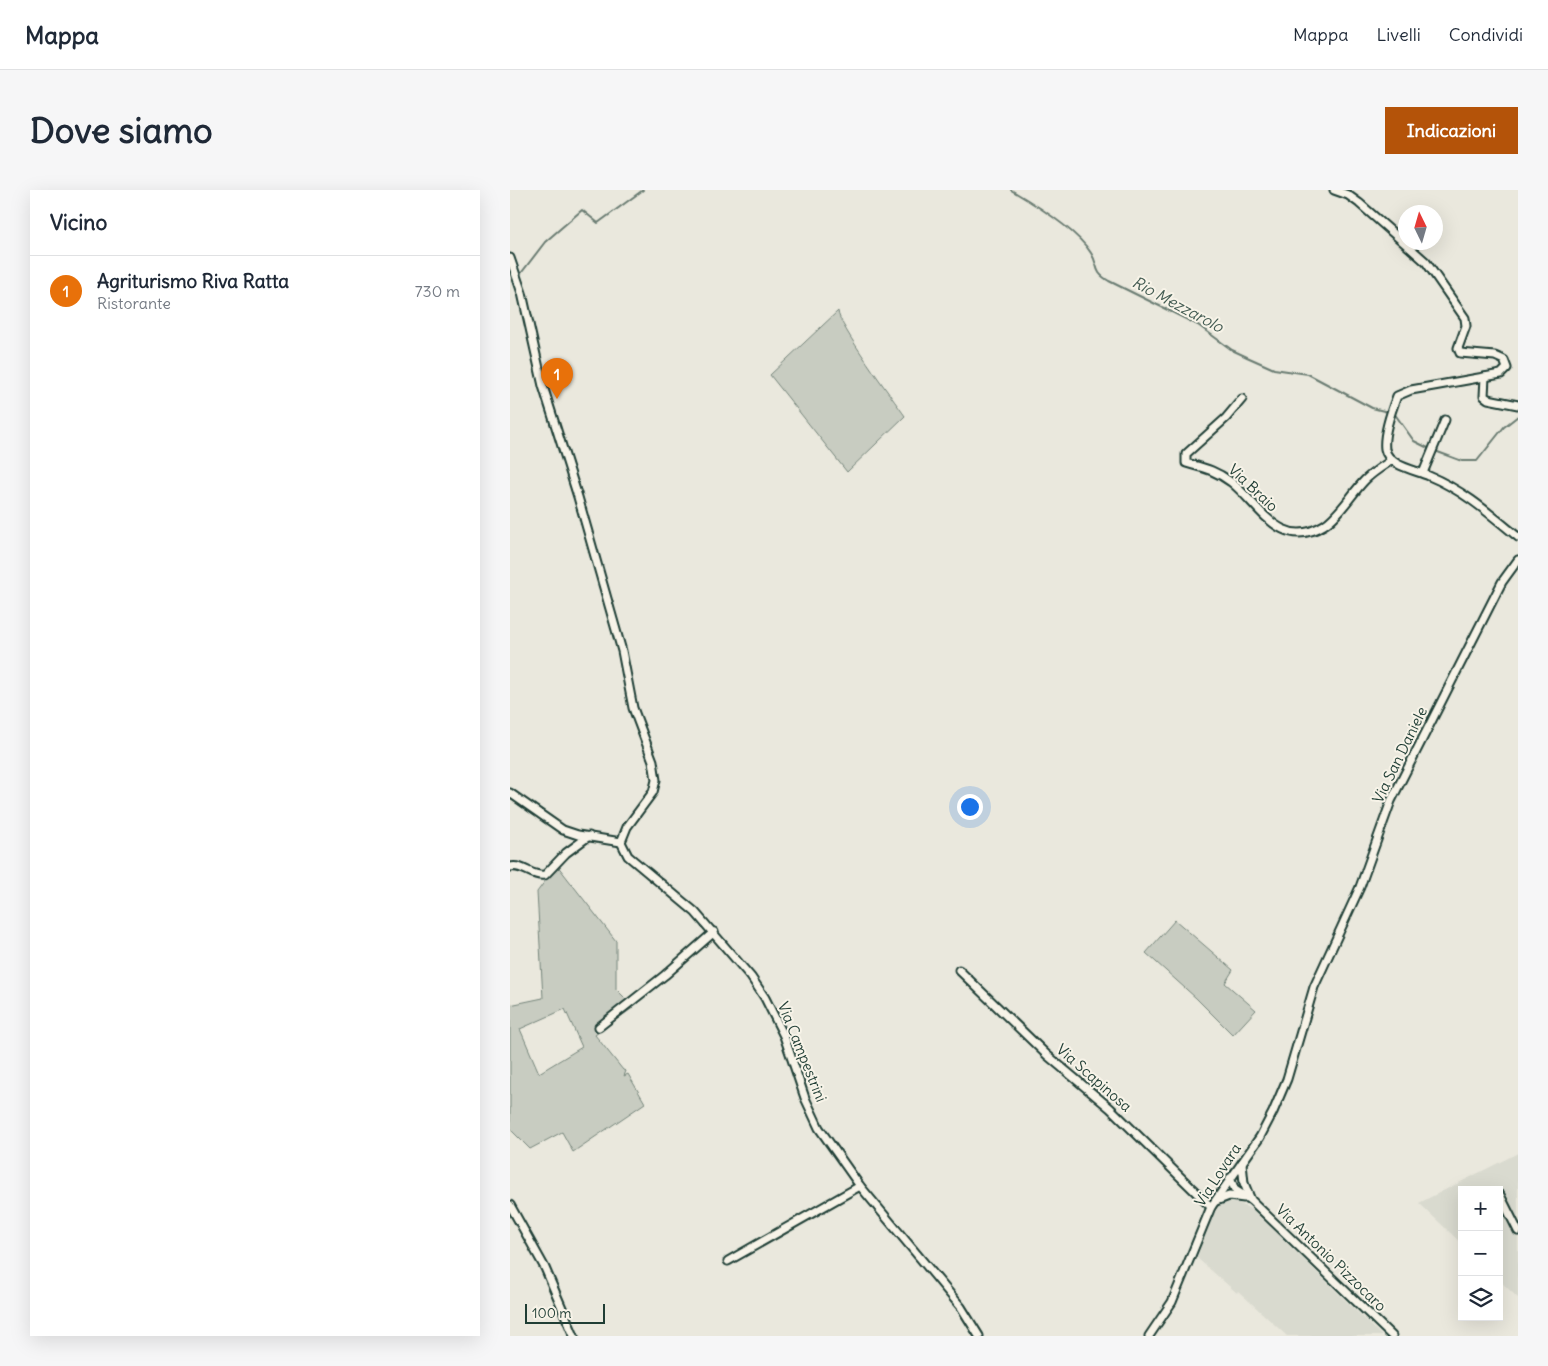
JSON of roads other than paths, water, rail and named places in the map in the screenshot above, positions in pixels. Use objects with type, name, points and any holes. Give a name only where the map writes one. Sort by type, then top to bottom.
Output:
[{"type":"street","points":[[1334,190],[1354,199],[1426,262],[1465,318],[1466,326],[1458,348],[1460,353],[1495,356],[1504,360],[1507,368],[1501,374],[1410,390],[1397,396],[1390,414],[1385,449],[1392,460],[1398,464],[1449,484],[1518,537]]},
{"type":"street","points":[[510,258],[522,293],[543,386],[578,497],[622,652],[633,708],[653,761],[656,780],[653,792],[627,827],[621,842],[563,830],[510,792]]},
{"type":"street","points":[[1485,377],[1484,396],[1488,399],[1518,405]]},
{"type":"street","name":"Via Braio","points":[[1242,399],[1219,425],[1186,454],[1186,463],[1206,467],[1231,483],[1275,526],[1292,532],[1308,532],[1325,525],[1366,479],[1392,460]]},
{"type":"street","points":[[1423,473],[1445,420]]},
{"type":"street","name":"Via San Daniele","points":[[1302,1026],[1314,987],[1360,887],[1390,801],[1502,582],[1518,560]]},
{"type":"street","points":[[510,867],[519,866],[533,874],[545,875],[566,853],[589,836]]},
{"type":"street","name":"Via Campestrini","points":[[621,842],[623,848],[635,863],[695,912],[746,971],[765,998],[793,1058],[809,1109],[819,1128],[860,1186],[961,1307],[979,1336]]},
{"type":"street","points":[[599,1027],[665,975],[714,932]]},
{"type":"street","name":"Via Scapinosa","points":[[959,970],[1047,1055],[1110,1108],[1212,1205]]},
{"type":"street","name":"Via Lovara","points":[[1149,1336],[1172,1302],[1212,1205],[1266,1126],[1287,1079],[1302,1026]]},
{"type":"street","name":"Via Antonio Pizzocaro","points":[[1242,1162],[1244,1183],[1251,1200]]},
{"type":"street","points":[[1230,1178],[1244,1183]]},
{"type":"street","name":"Via Antonio Pizzocaro","points":[[1230,1178],[1235,1190],[1251,1200],[1392,1336]]},
{"type":"street","points":[[728,1261],[860,1186]]},
{"type":"street","points":[[1212,1205],[1229,1196],[1251,1200]]},
{"type":"street","points":[[1503,1201],[1518,1231]]},
{"type":"street","points":[[510,1205],[545,1268],[574,1336]]},
{"type":"waterway","points":[[519,276],[545,242],[582,210],[598,223],[643,190]]},
{"type":"waterway","name":"Rio Mezzarolo","points":[[1011,190],[1031,202],[1076,235],[1091,253],[1100,274],[1109,281],[1198,325],[1232,350],[1274,369],[1308,374],[1372,408],[1388,412]]},
{"type":"waterway","name":"Rio Mezzarolo","points":[[1394,413],[1414,441],[1430,449]]},
{"type":"waterway","name":"Rio Mezzarolo","points":[[1435,451],[1462,461],[1477,461],[1504,427],[1518,416]]},
{"type":"place","name":"Agriturismo Riva Ratta","points":[[557,399]]}]
